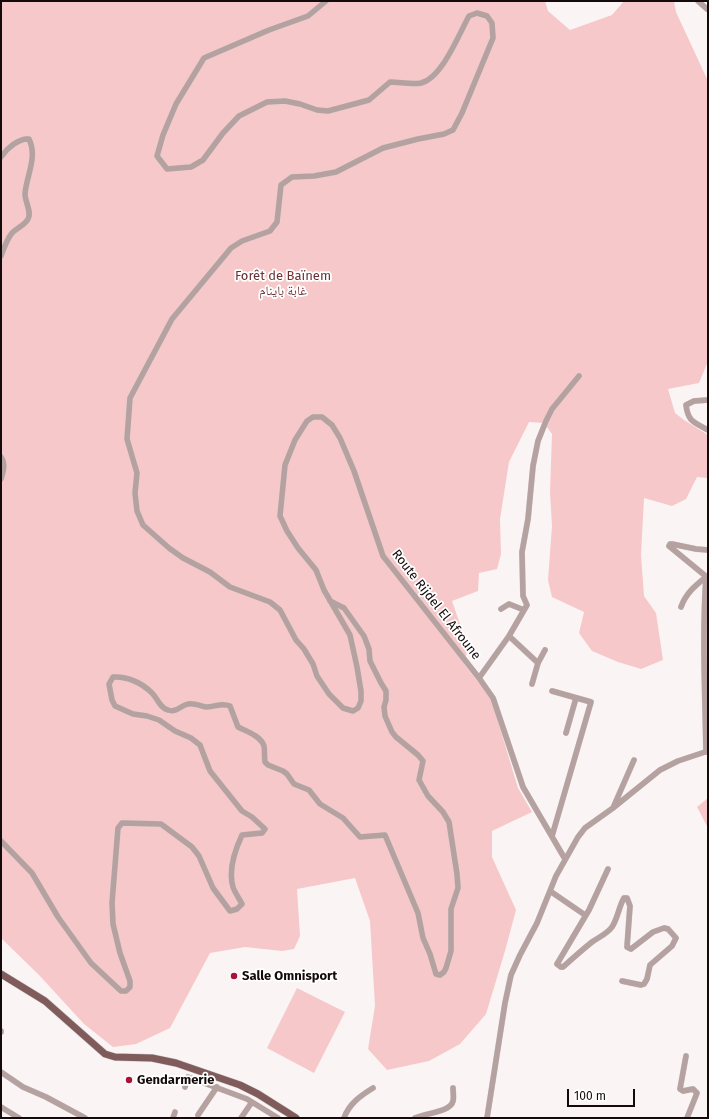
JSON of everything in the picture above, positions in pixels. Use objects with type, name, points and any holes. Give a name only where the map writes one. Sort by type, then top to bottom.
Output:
[{"type":"main road","points":[[1,974],[45,1001],[105,1054],[115,1057],[152,1058],[176,1063],[240,1085],[258,1094],[296,1118]]},
{"type":"street","name":"Route Rijdel El Afroune","points":[[326,1],[308,16],[269,30],[204,58],[176,104],[163,135],[157,156],[167,169],[191,167],[203,160],[223,133],[239,116],[267,102],[300,104],[317,110],[328,111],[369,100],[390,82],[412,84],[422,83],[432,77],[443,64],[469,16],[477,12],[487,16],[492,23],[493,38],[462,113],[453,130],[444,134],[383,148],[336,172],[314,176],[292,177],[281,185],[277,222],[270,232],[242,241],[231,248],[172,319],[130,398],[127,438],[137,473],[135,493],[137,511],[143,525],[183,558],[210,572],[230,587],[270,602],[280,610],[296,640],[314,664],[317,676],[329,694],[343,708],[353,711],[358,708],[361,701],[357,667],[350,635],[330,600],[316,570],[294,542],[280,516],[285,465],[295,440],[307,421],[313,417],[322,417],[332,425],[340,438],[354,471],[382,556],[479,678]]},
{"type":"street","points":[[698,1],[707,9]]},
{"type":"street","points":[[1,157],[10,147],[23,139],[29,139],[32,146],[31,171],[25,194],[30,215],[28,220],[8,239],[1,256]]},
{"type":"street","points":[[565,859],[523,787],[493,698],[479,678],[509,636],[527,605],[522,596],[522,552],[528,519],[533,466],[538,442],[552,409],[579,376]]},
{"type":"street","points":[[708,400],[694,401],[686,405],[687,416],[708,430]]},
{"type":"street","points":[[1,457],[3,460],[4,469],[1,479]]},
{"type":"street","points":[[707,578],[669,546],[672,544],[708,550]]},
{"type":"street","points":[[681,607],[684,598],[692,588],[707,578]]},
{"type":"street","points":[[487,1118],[503,1010],[511,975],[520,954],[537,923],[556,876],[565,859],[585,828],[613,808],[660,770],[678,761],[707,751],[704,615],[707,578]]},
{"type":"street","points":[[1,841],[32,873],[58,917],[91,963],[121,991],[126,992],[130,987],[130,981],[120,953],[113,924],[112,903],[118,828],[122,823],[161,824],[192,847],[199,856],[213,888],[230,911],[237,909],[242,904],[233,888],[231,873],[236,847],[242,834],[262,833],[265,829],[252,817],[242,811],[210,771],[200,744],[159,720],[133,714],[115,706],[112,700],[109,684],[113,677],[121,676],[136,682],[152,693],[163,708],[169,711],[176,711],[188,704],[207,707],[225,704],[230,706],[238,727],[256,736],[261,741],[264,746],[265,762],[268,765],[283,771],[294,784],[308,790],[320,804],[343,818],[360,836],[385,835],[418,913],[423,938],[436,974],[440,975],[446,968],[451,951],[451,909],[458,888],[449,822],[443,812],[428,796],[419,780],[423,761],[392,732],[385,716],[384,707],[386,691],[370,661],[369,649],[364,636],[344,608],[330,600]]},
{"type":"street","points":[[501,609],[509,604],[524,610]]},
{"type":"street","points":[[509,636],[538,663]]},
{"type":"street","points":[[532,684],[538,663],[545,650]]},
{"type":"street","points":[[552,691],[590,702],[552,836]]},
{"type":"street","points":[[566,733],[576,698]]},
{"type":"street","points":[[613,808],[634,760]]},
{"type":"street","points":[[608,869],[585,915],[557,964],[563,967],[593,941],[605,934],[617,917],[622,900],[625,898],[628,899],[630,906],[627,947],[631,949],[648,936],[664,928],[668,929],[676,938],[672,946],[650,965],[647,980],[644,984],[641,985],[622,981]]},
{"type":"street","points":[[550,891],[585,915]]},
{"type":"street","points":[[686,1056],[680,1088],[683,1091],[693,1089],[697,1093],[687,1118]]},
{"type":"street","points":[[1,1072],[23,1087],[86,1118]]},
{"type":"street","points":[[185,1087],[188,1077],[247,1099],[278,1118]]},
{"type":"street","points":[[198,1115],[216,1087]]},
{"type":"street","points":[[344,1118],[351,1104],[372,1088]]},
{"type":"street","points":[[415,1118],[450,1107],[453,1102],[453,1088]]},
{"type":"street","points":[[240,1118],[252,1102]]},
{"type":"street","points":[[1,1107],[19,1118]]},
{"type":"green space","name":"Forêt de Baïnem غابة باينام","points":[[1,1],[545,1],[548,11],[570,30],[612,15],[624,1],[674,1],[676,12],[708,81],[708,361],[699,383],[668,389],[675,413],[708,435],[708,478],[697,477],[686,499],[672,506],[644,498],[641,555],[644,596],[656,613],[663,660],[641,669],[618,662],[592,651],[579,633],[584,612],[552,597],[548,580],[552,526],[550,493],[552,434],[544,423],[529,422],[509,462],[500,519],[501,554],[497,569],[479,573],[478,591],[452,601],[468,647],[464,664],[491,698],[518,788],[532,812],[492,831],[492,857],[516,910],[486,1014],[460,1044],[429,1061],[387,1070],[368,1049],[375,1006],[370,921],[355,878],[297,889],[300,936],[294,949],[282,951],[245,947],[210,953],[170,1028],[136,1044],[113,1047],[84,1024],[39,975],[1,938]]},
{"type":"green space","points":[[708,798],[708,828],[697,807]]},
{"type":"green space","points":[[297,988],[345,1012],[314,1073],[267,1048]]},
{"type":"place","name":"Salle Omnisport","points":[[234,976]]},
{"type":"place","name":"Gendarmerie","points":[[129,1080]]}]
